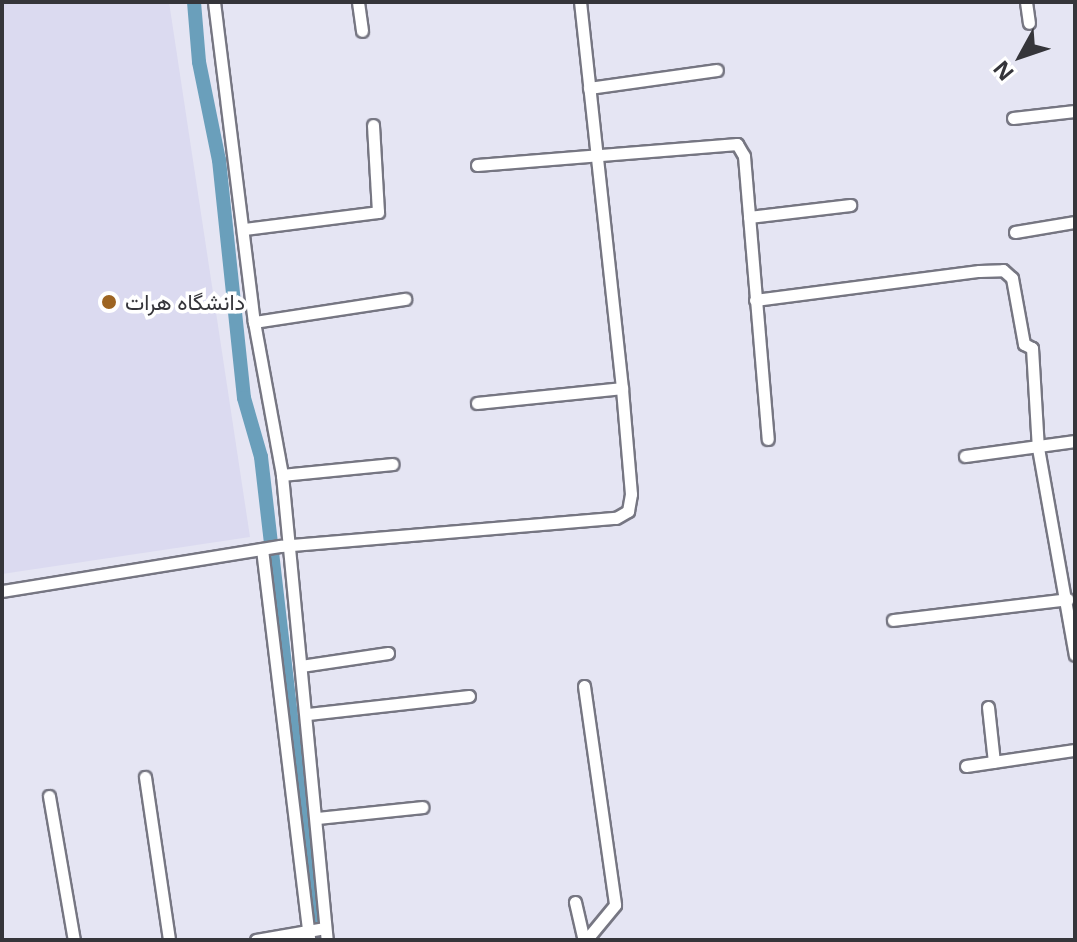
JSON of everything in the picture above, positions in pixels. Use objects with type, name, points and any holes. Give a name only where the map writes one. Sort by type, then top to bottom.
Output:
[{"type":"street","points":[[214,2],[254,322],[282,475],[283,546],[308,714],[318,818],[318,935]]},
{"type":"street","points":[[358,2],[362,31]]},
{"type":"street","points":[[2,591],[283,546],[616,518],[628,511],[631,494],[622,388],[580,2]]},
{"type":"street","points":[[1026,2],[1029,23]]},
{"type":"street","points":[[589,88],[717,70]]},
{"type":"street","points":[[1013,118],[1075,111]]},
{"type":"street","points":[[244,229],[378,212],[373,125]]},
{"type":"street","points":[[477,165],[737,144],[744,156],[768,439]]},
{"type":"street","points":[[749,217],[850,205]]},
{"type":"street","points":[[1015,232],[1075,222]]},
{"type":"street","points":[[755,300],[1003,270],[1012,278],[1024,344],[1032,348],[1038,448],[1070,591],[1075,655]]},
{"type":"street","points":[[254,322],[405,299]]},
{"type":"street","points":[[477,403],[622,388]]},
{"type":"street","points":[[965,456],[1075,441]]},
{"type":"street","points":[[282,475],[392,464]]},
{"type":"street","points":[[262,549],[318,935]]},
{"type":"street","points":[[893,620],[1070,591]]},
{"type":"street","points":[[301,666],[388,653]]},
{"type":"street","points":[[584,686],[615,905],[585,940]]},
{"type":"street","points":[[308,714],[469,696]]},
{"type":"street","points":[[988,707],[994,762]]},
{"type":"street","points":[[966,766],[1075,750]]},
{"type":"street","points":[[145,777],[169,940]]},
{"type":"street","points":[[49,796],[74,940]]},
{"type":"street","points":[[318,818],[422,807]]},
{"type":"street","points":[[575,902],[585,940]]},
{"type":"street","points":[[256,940],[318,935]]},
{"type":"shaded area","name":"دانشگاه هرات","points":[[2,2],[169,2],[250,537],[2,574]]},
{"type":"waterway","points":[[194,2],[199,62],[219,160],[244,398],[261,457],[317,940]]},
{"type":"place","name":"دانشگاه هرات","points":[[109,302]]}]
